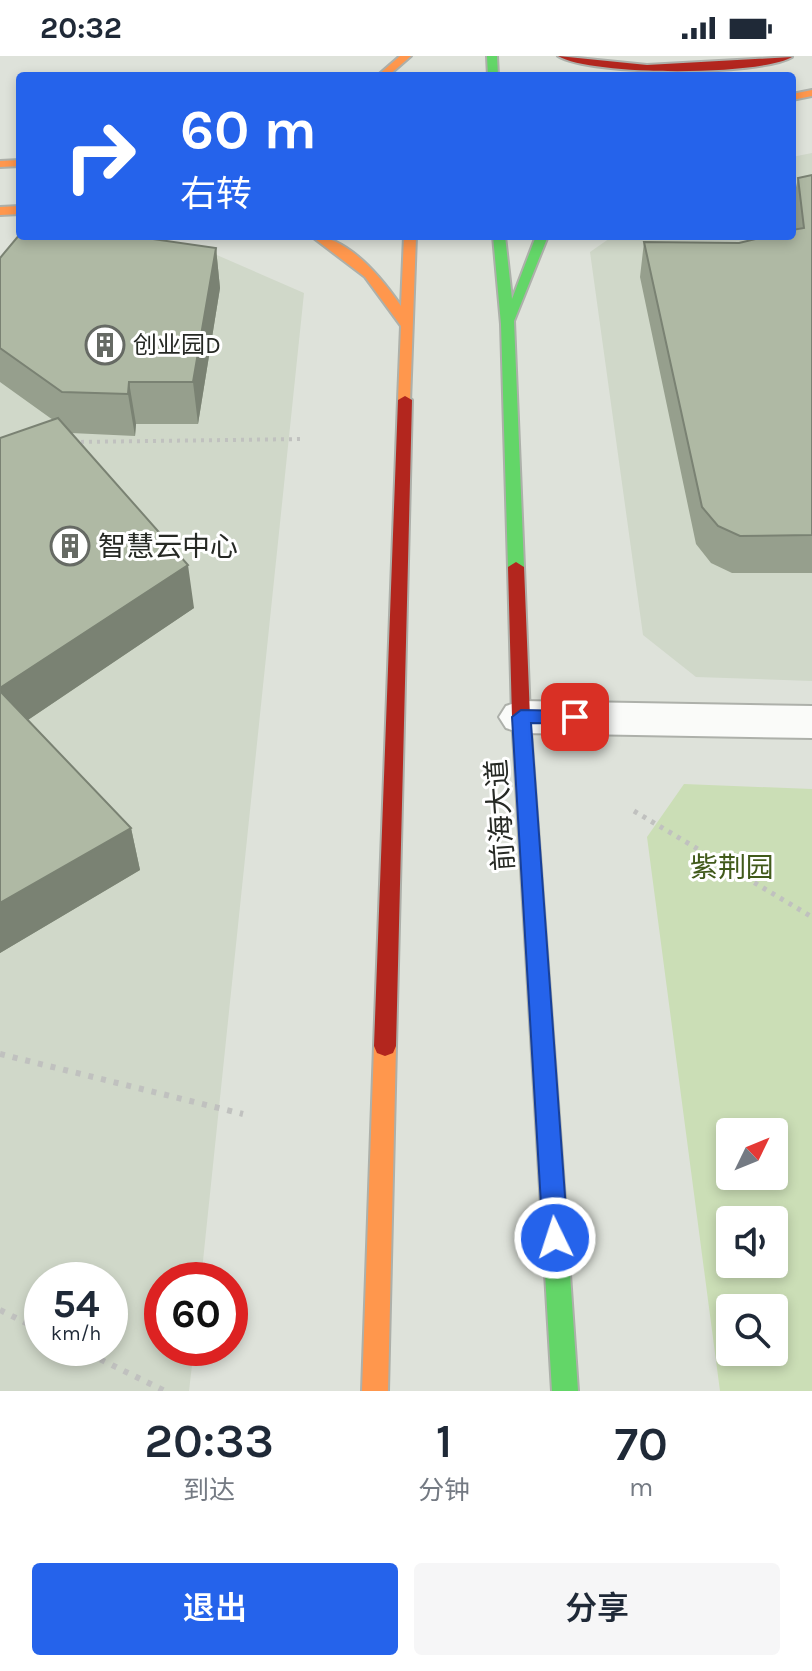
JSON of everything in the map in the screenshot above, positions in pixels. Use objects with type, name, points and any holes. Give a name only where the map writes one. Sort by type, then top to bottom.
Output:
[{"type":"main road","points":[[387,72],[406,56]]},
{"type":"main road","points":[[563,56],[614,67],[667,70],[790,57]]},
{"type":"main road","points":[[715,72],[790,57]]},
{"type":"main road","points":[[325,240],[366,266],[389,292],[408,327]]},
{"type":"main road","points":[[375,1391],[410,240]]},
{"type":"main road","name":"前海大道","points":[[499,240],[508,324],[521,717],[565,1391]]},
{"type":"main road","points":[[508,324],[540,240]]},
{"type":"street","points":[[521,717],[812,722]]},
{"type":"path","points":[[64,442],[304,439]]},
{"type":"path","points":[[634,811],[812,917]]},
{"type":"path","points":[[0,1054],[243,1114]]},
{"type":"path","points":[[0,1310],[24,1322]]},
{"type":"path","points":[[114,1366],[165,1391]]},
{"type":"shaded area","points":[[812,153],[812,681],[696,677],[643,635],[590,252],[607,240],[796,240],[796,156]]},
{"type":"shaded area","points":[[203,249],[304,293],[203,1262],[144,1262],[144,1366],[192,1366],[189,1391],[0,1391],[0,262]]},
{"type":"green space","name":"紫荆园","points":[[684,784],[812,789],[812,1391],[720,1391],[717,1366],[788,1366],[788,1294],[716,1294],[716,1361],[647,837]]},
{"type":"building","points":[[812,175],[812,535],[740,536],[718,526],[702,507],[644,242],[796,240],[796,229],[804,228],[798,178]]},
{"type":"building","name":"创业园D","points":[[16,239],[160,240],[216,248],[193,382],[129,382],[128,394],[62,392],[0,348],[0,258]]},
{"type":"building","name":"智慧云中心","points":[[58,418],[188,565],[0,688],[0,438]]},
{"type":"building","points":[[0,691],[131,828],[0,903]]},
{"type":"traffic: fast","points":[[492,56],[493,72]]},
{"type":"traffic: fast","points":[[499,240],[508,324],[516,567]]},
{"type":"traffic: fast","points":[[511,318],[540,240]]},
{"type":"traffic: fast","points":[[551,1172],[565,1391]]},
{"type":"traffic: slow","points":[[387,72],[406,56]]},
{"type":"traffic: slow","points":[[796,96],[812,93]]},
{"type":"traffic: slow","points":[[0,164],[16,163]]},
{"type":"traffic: slow","points":[[0,211],[16,210]]},
{"type":"traffic: slow","points":[[324,240],[369,275],[390,299],[408,327]]},
{"type":"traffic: slow","points":[[405,400],[410,240]]},
{"type":"traffic: slow","points":[[375,1391],[385,1046]]},
{"type":"traffic: jam","points":[[563,56],[591,63],[647,68],[703,67],[787,57]]},
{"type":"traffic: jam","points":[[385,1046],[405,400]]},
{"type":"traffic: jam","points":[[516,567],[521,717],[551,1172]]},
{"type":"place","name":"创业园D","points":[[105,345]]},
{"type":"place","name":"智慧云中心","points":[[70,546]]},
{"type":"route","points":[[555,1238],[521,717],[575,717]]}]
